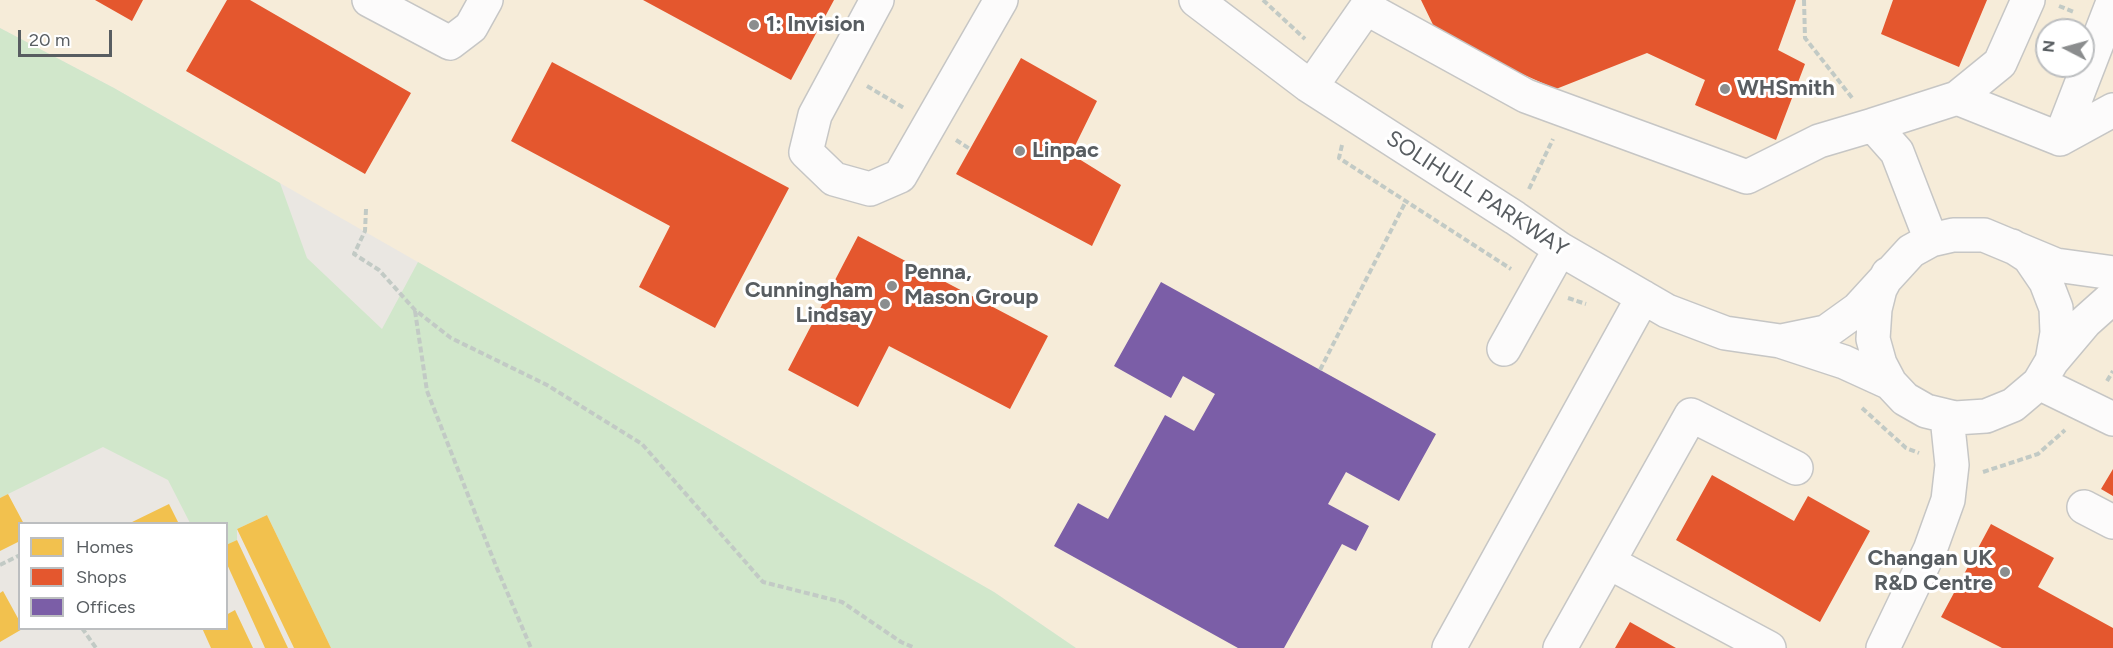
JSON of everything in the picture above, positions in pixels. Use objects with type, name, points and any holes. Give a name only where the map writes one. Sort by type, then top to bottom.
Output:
[{"type":"street","points":[[369,0],[450,43],[471,27],[486,0]]},
{"type":"street","points":[[877,0],[815,115],[806,152],[834,179],[870,189],[900,176],[1001,0]]},
{"type":"street","name":"SOLIHULL PARKWAY","points":[[1196,0],[1311,87],[1560,249],[1667,311],[1725,333],[1780,341]]},
{"type":"street","points":[[1311,87],[1366,8],[1526,96],[1747,177],[1819,141],[1957,98],[2000,63],[2028,0]]},
{"type":"street","points":[[2060,139],[2113,2]]},
{"type":"street","points":[[1957,98],[2060,139]]},
{"type":"street","points":[[2060,139],[2113,110]]},
{"type":"street","points":[[1874,125],[1897,153],[1931,240]]},
{"type":"street","points":[[1780,341],[1826,332],[1858,309],[1911,250],[1931,240],[1953,235],[1984,235],[2056,265],[2113,273]]},
{"type":"street","points":[[2012,246],[2029,257],[2046,282],[2056,308],[2057,333],[2046,372]]},
{"type":"street","points":[[1504,349],[1560,249]]},
{"type":"street","points":[[1888,274],[1880,289],[1875,309],[1873,339],[1880,364],[1890,383],[1905,399],[1926,411],[1955,418],[1986,416],[2013,405],[2046,372],[2085,322],[2113,297]]},
{"type":"street","points":[[1449,648],[1643,297]]},
{"type":"street","points":[[1780,341],[1844,362],[1890,383]]},
{"type":"street","points":[[2046,372],[2113,419]]},
{"type":"street","points":[[1560,648],[1610,563],[1691,415],[1796,468]]},
{"type":"street","points":[[1884,648],[1930,550],[1948,500],[1952,465],[1947,417]]},
{"type":"street","points":[[2084,507],[2113,522]]},
{"type":"street","points":[[1610,563],[1769,648]]},
{"type":"path","points":[[1804,0],[1805,38],[1874,125]]},
{"type":"path","points":[[839,69],[970,149]]},
{"type":"path","points":[[1515,218],[1567,112]]},
{"type":"path","points":[[1320,370],[1406,201]]},
{"type":"path","points":[[366,209],[365,231],[354,254],[379,270],[414,310],[451,338],[547,385],[642,444],[763,582],[842,602],[901,642],[915,648]]},
{"type":"path","points":[[414,310],[427,390],[496,566],[531,648]]},
{"type":"path","points":[[0,565],[18,556]]},
{"type":"path","points":[[83,630],[96,648]]},
{"type":"shaded area","points":[[0,0],[2113,0],[2113,648],[1076,648],[994,592],[114,88],[0,28]]},
{"type":"green space","points":[[0,28],[114,88],[280,183],[307,258],[382,329],[418,262],[994,592],[1076,648],[331,648],[267,515],[237,529],[237,540],[228,544],[228,522],[189,522],[168,480],[103,447],[0,498]]},
{"type":"building: Homes","points":[[8,494],[23,522],[18,522],[18,542],[0,551],[0,498]]},
{"type":"building: Homes","points":[[169,504],[178,522],[132,522]]},
{"type":"building: Homes","points":[[267,515],[331,648],[294,648],[237,529]]},
{"type":"building: Homes","points":[[237,540],[288,648],[265,648],[228,566],[228,544]]},
{"type":"building: Homes","points":[[3,591],[18,618],[18,630],[21,630],[0,642],[0,593]]},
{"type":"building: Homes","points":[[235,610],[253,648],[211,648],[203,630],[228,630],[228,614]]},
{"type":"building: Shops","points":[[95,0],[143,0],[132,21]]},
{"type":"building: Shops","points":[[227,0],[250,0],[411,93],[365,174],[186,71]]},
{"type":"building: Shops","name":"1: Invision","points":[[643,0],[834,0],[791,80]]},
{"type":"building: Shops","points":[[1421,0],[1796,0],[1778,50],[1805,64],[1776,140],[1695,105],[1705,80],[1647,53],[1556,89],[1439,37]]},
{"type":"building: Shops","points":[[1893,0],[1987,0],[1959,67],[1881,34]]},
{"type":"building: Shops","name":"Linpac","points":[[1021,58],[1097,101],[1071,154],[1121,185],[1092,246],[956,174]]},
{"type":"building: Shops","points":[[552,62],[789,188],[715,328],[639,287],[670,226],[511,141]]},
{"type":"building: Shops","name":"Penna, Mason Group","points":[[858,236],[1048,336],[1010,409],[889,346],[858,407],[788,370]]},
{"type":"building: Shops","points":[[2113,469],[2113,496],[2101,489]]},
{"type":"building: Shops","points":[[1712,475],[1794,521],[1808,496],[1870,531],[1820,622],[1676,540]]},
{"type":"building: Shops","name":"Changan UK R&D Centre","points":[[1991,524],[2054,558],[2038,587],[2113,628],[2113,648],[2002,648],[1941,617]]},
{"type":"building: Shops","points":[[1630,622],[1676,648],[1615,648]]},
{"type":"building: Offices","points":[[1161,282],[1436,434],[1399,501],[1346,472],[1328,504],[1369,526],[1356,551],[1342,544],[1284,648],[1238,648],[1054,546],[1078,503],[1108,519],[1165,415],[1194,431],[1215,394],[1183,376],[1171,398],[1114,366]]},
{"type":"place","name":"1: Invision","points":[[754,25]]},
{"type":"place","name":"WHSmith","points":[[1725,89]]},
{"type":"place","name":"Linpac","points":[[1020,151]]},
{"type":"place","name":"Penna, Mason Group","points":[[892,286]]},
{"type":"place","name":"Cunningham Lindsay","points":[[885,304]]},
{"type":"place","name":"Changan UK R&D Centre","points":[[2005,572]]}]
